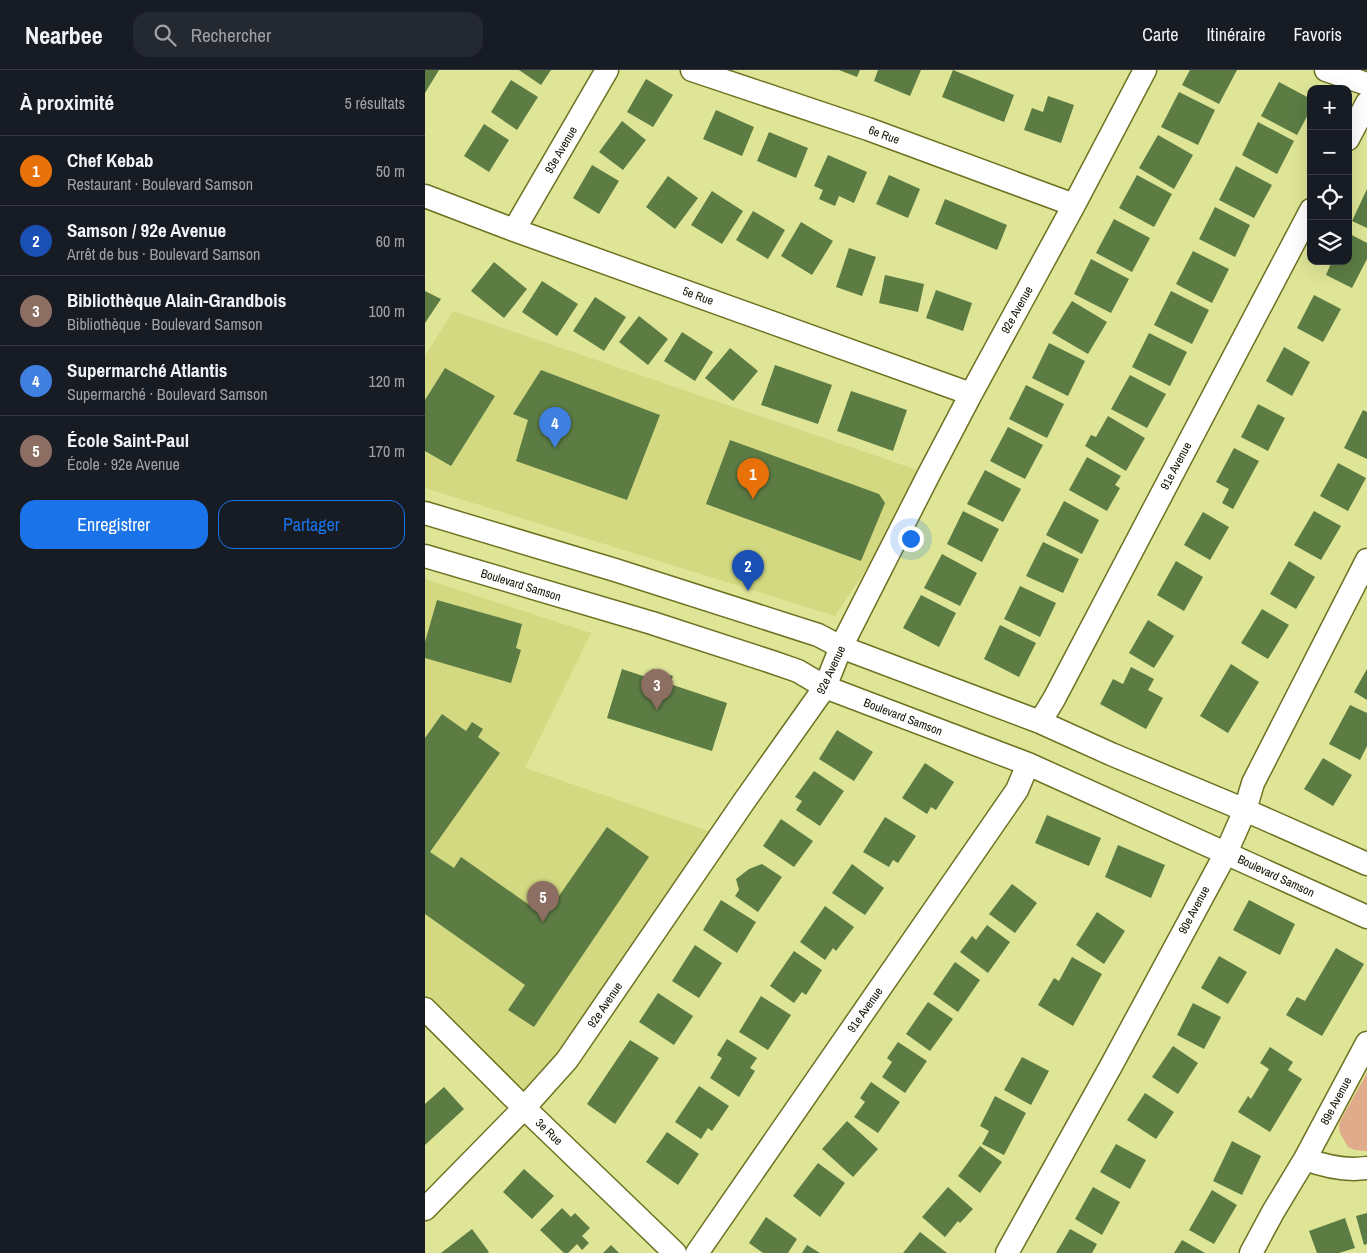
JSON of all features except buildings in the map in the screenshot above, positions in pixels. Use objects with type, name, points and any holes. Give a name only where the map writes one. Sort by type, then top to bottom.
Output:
[{"type":"street","name":"93e Avenue","points":[[514,230],[607,70]]},
{"type":"street","name":"6e Rue","points":[[693,70],[868,129],[1075,205]]},
{"type":"street","name":"92e Avenue","points":[[425,1209],[524,1108],[567,1060],[745,800],[825,687],[841,648],[971,394],[1075,205],[1145,70]]},
{"type":"street","points":[[1326,70],[1367,84]]},
{"type":"street","points":[[1352,131],[1367,103]]},
{"type":"street","name":"5e Rue","points":[[425,196],[514,230],[971,394]]},
{"type":"street","name":"91e Avenue","points":[[1040,722],[1054,699],[1307,218]]},
{"type":"street","points":[[425,513],[624,573],[818,635],[841,648],[1040,722],[1367,864]]},
{"type":"street","name":"Boulevard Samson","points":[[425,556],[652,623],[798,671],[825,687],[1028,764],[1367,917]]},
{"type":"street","name":"90e Avenue","points":[[1007,1253],[1226,853],[1245,810],[1253,783],[1367,560]]},
{"type":"street","name":"91e Avenue","points":[[697,1253],[1017,790],[1028,764]]},
{"type":"street","name":"3e Rue","points":[[425,1009],[524,1108],[675,1253]]},
{"type":"street","name":"89e Avenue","points":[[1251,1253],[1305,1159],[1367,1043]]},
{"type":"street","points":[[1305,1159],[1337,1168],[1367,1168]]},
{"type":"shaded area","points":[[453,311],[929,474],[835,616],[425,488],[425,356]]},
{"type":"shaded area","points":[[425,579],[591,633],[525,768],[720,835],[524,1108],[425,1009]]},
{"type":"shaded area","points":[[1367,1073],[1367,1151],[1348,1147],[1340,1133],[1339,1127],[1340,1121]]},
{"type":"place","name":"Supermarché Atlantis","points":[[555,448]]},
{"type":"place","name":"Chef Kebab","points":[[753,499]]},
{"type":"place","name":"Samson / 92e Avenue","points":[[748,591]]},
{"type":"place","name":"Bibliothèque Alain-Grandbois","points":[[657,710]]},
{"type":"place","name":"École Saint-Paul","points":[[543,922]]}]
